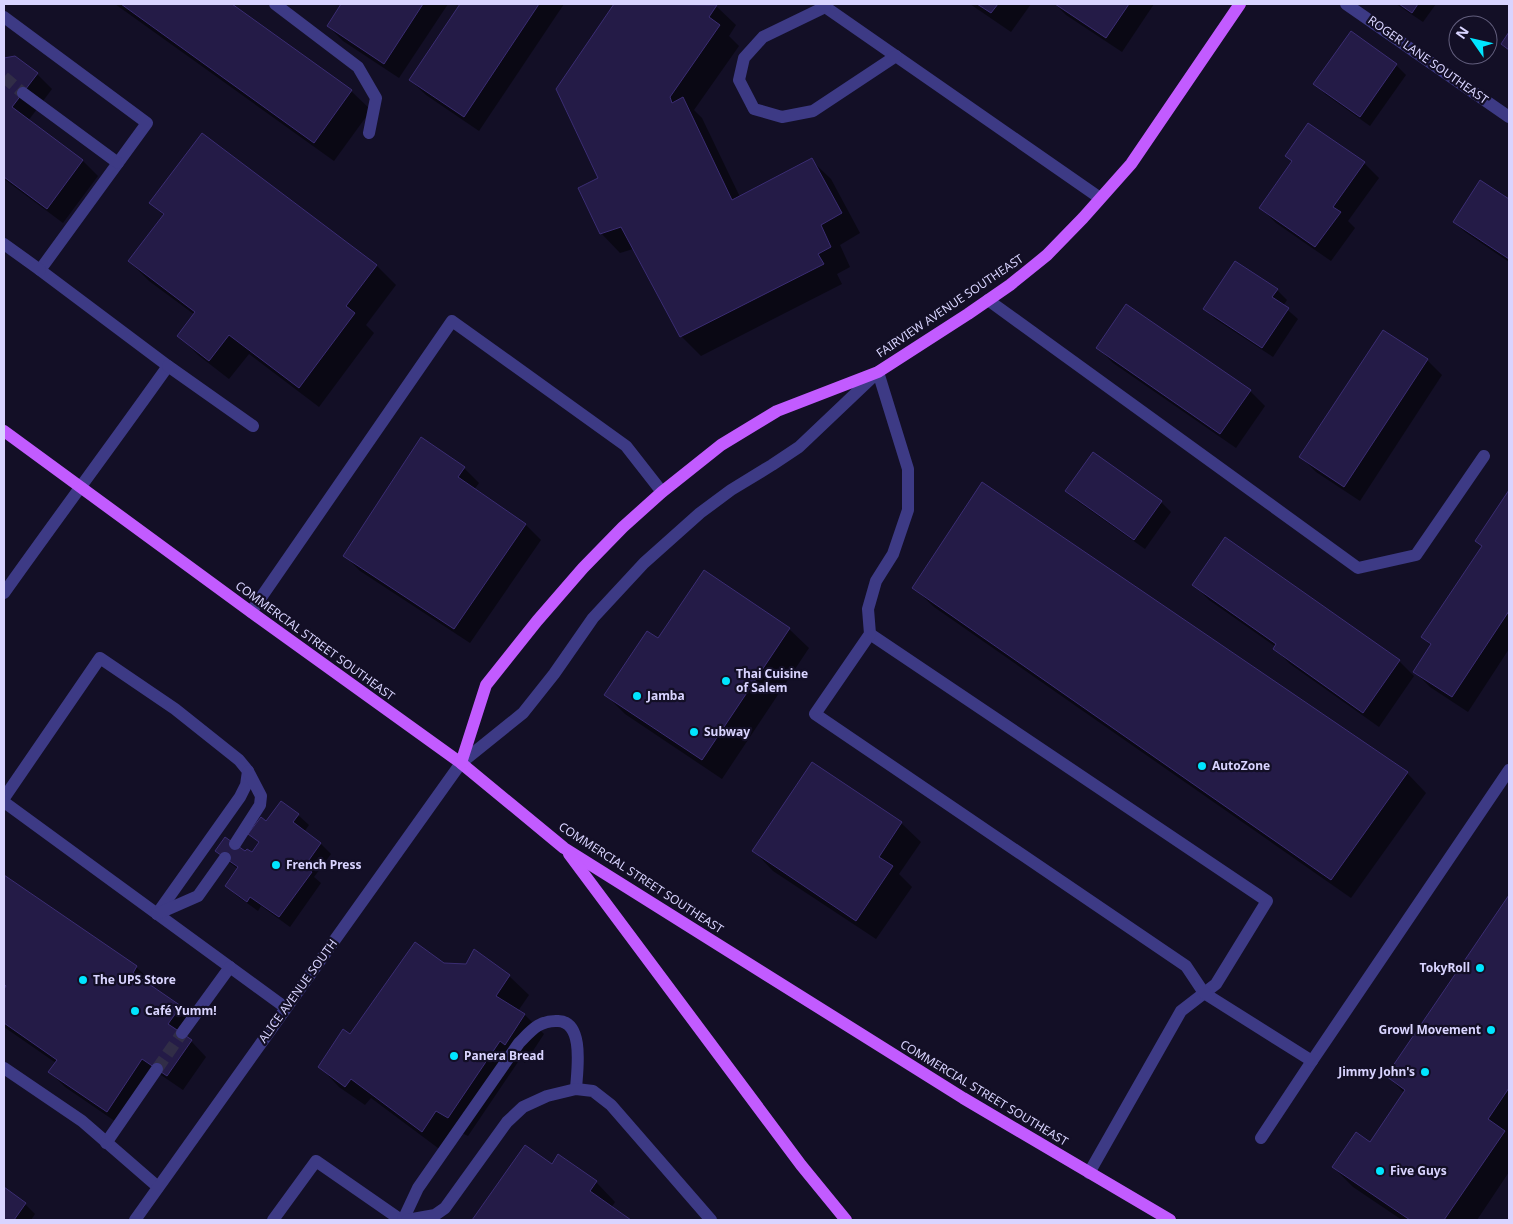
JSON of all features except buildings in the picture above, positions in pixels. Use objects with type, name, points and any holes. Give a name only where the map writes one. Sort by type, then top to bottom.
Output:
[{"type":"main road","name":"FAIRVIEW AVENUE SOUTHEAST","points":[[461,762],[486,685],[537,621],[583,568],[624,528],[662,492],[721,445],[777,411],[878,372],[1010,285],[1047,255],[1130,164],[1240,4]]},
{"type":"main road","name":"COMMERCIAL STREET SOUTHEAST","points":[[4,431],[251,612],[461,762],[564,848],[963,1098],[1170,1220]]},
{"type":"main road","points":[[564,848],[801,1165],[846,1220]]},
{"type":"street","points":[[275,4],[358,66],[376,98],[369,133]]},
{"type":"street","name":"ROGER LANE SOUTHEAST","points":[[1346,4],[1509,117]]},
{"type":"street","points":[[896,56],[813,111],[782,117],[754,109],[739,80],[744,58],[764,36],[823,5],[1100,198]]},
{"type":"street","points":[[4,17],[147,123],[40,270]]},
{"type":"street","points":[[23,93],[118,163]]},
{"type":"street","points":[[4,244],[168,366],[253,426]]},
{"type":"street","points":[[988,300],[1358,568],[1416,555],[1484,456]]},
{"type":"street","points":[[251,612],[452,321],[626,446],[662,492]]},
{"type":"street","points":[[4,593],[168,366]]},
{"type":"street","points":[[878,372],[908,469],[908,510],[893,554],[876,581],[868,609],[870,634],[815,714],[1186,966],[1204,993],[1312,1062]]},
{"type":"street","name":"FAIRVIEW AVENUE SOUTHEAST","points":[[461,762],[523,713],[554,674],[593,618],[644,563],[700,513],[731,490],[799,447],[878,372]]},
{"type":"street","points":[[870,634],[1268,901],[1216,984],[1181,1011],[1089,1173]]},
{"type":"street","points":[[235,844],[260,806],[261,796],[248,771],[238,760],[175,709],[100,658],[4,800],[286,1008]]},
{"type":"street","name":"ALICE AVENUE SOUTH","points":[[135,1220],[461,762]]},
{"type":"street","points":[[1261,1138],[1509,770]]},
{"type":"street","points":[[157,914],[240,797],[246,785],[248,771]]},
{"type":"street","points":[[157,914],[198,896],[225,858]]},
{"type":"street","points":[[182,1033],[230,967]]},
{"type":"street","points":[[273,1220],[316,1161],[402,1220],[418,1188],[519,1043],[536,1026],[551,1021],[564,1021],[573,1028],[578,1053],[576,1089]]},
{"type":"street","points":[[4,1068],[82,1121],[158,1187]]},
{"type":"street","points":[[106,1143],[157,1069]]},
{"type":"street","points":[[407,1220],[435,1215],[445,1208],[507,1122],[523,1107],[548,1096],[576,1089],[592,1091],[611,1105],[711,1220]]},
{"type":"tunnel","points":[[4,77],[23,93]]},
{"type":"tunnel","points":[[157,1069],[182,1033]]},
{"type":"place","name":"Thai Cuisine of Salem","points":[[726,681]]},
{"type":"place","name":"Jamba","points":[[637,696]]},
{"type":"place","name":"Subway","points":[[694,732]]},
{"type":"place","name":"AutoZone","points":[[1202,766]]},
{"type":"place","name":"French Press","points":[[276,865]]},
{"type":"place","name":"TokyRoll","points":[[1480,968]]},
{"type":"place","name":"The UPS Store","points":[[83,980]]},
{"type":"place","name":"Café Yumm!","points":[[135,1011]]},
{"type":"place","name":"Growl Movement","points":[[1491,1030]]},
{"type":"place","name":"Panera Bread","points":[[454,1056]]},
{"type":"place","name":"Jimmy John's","points":[[1425,1072]]},
{"type":"place","name":"Five Guys","points":[[1380,1171]]}]
